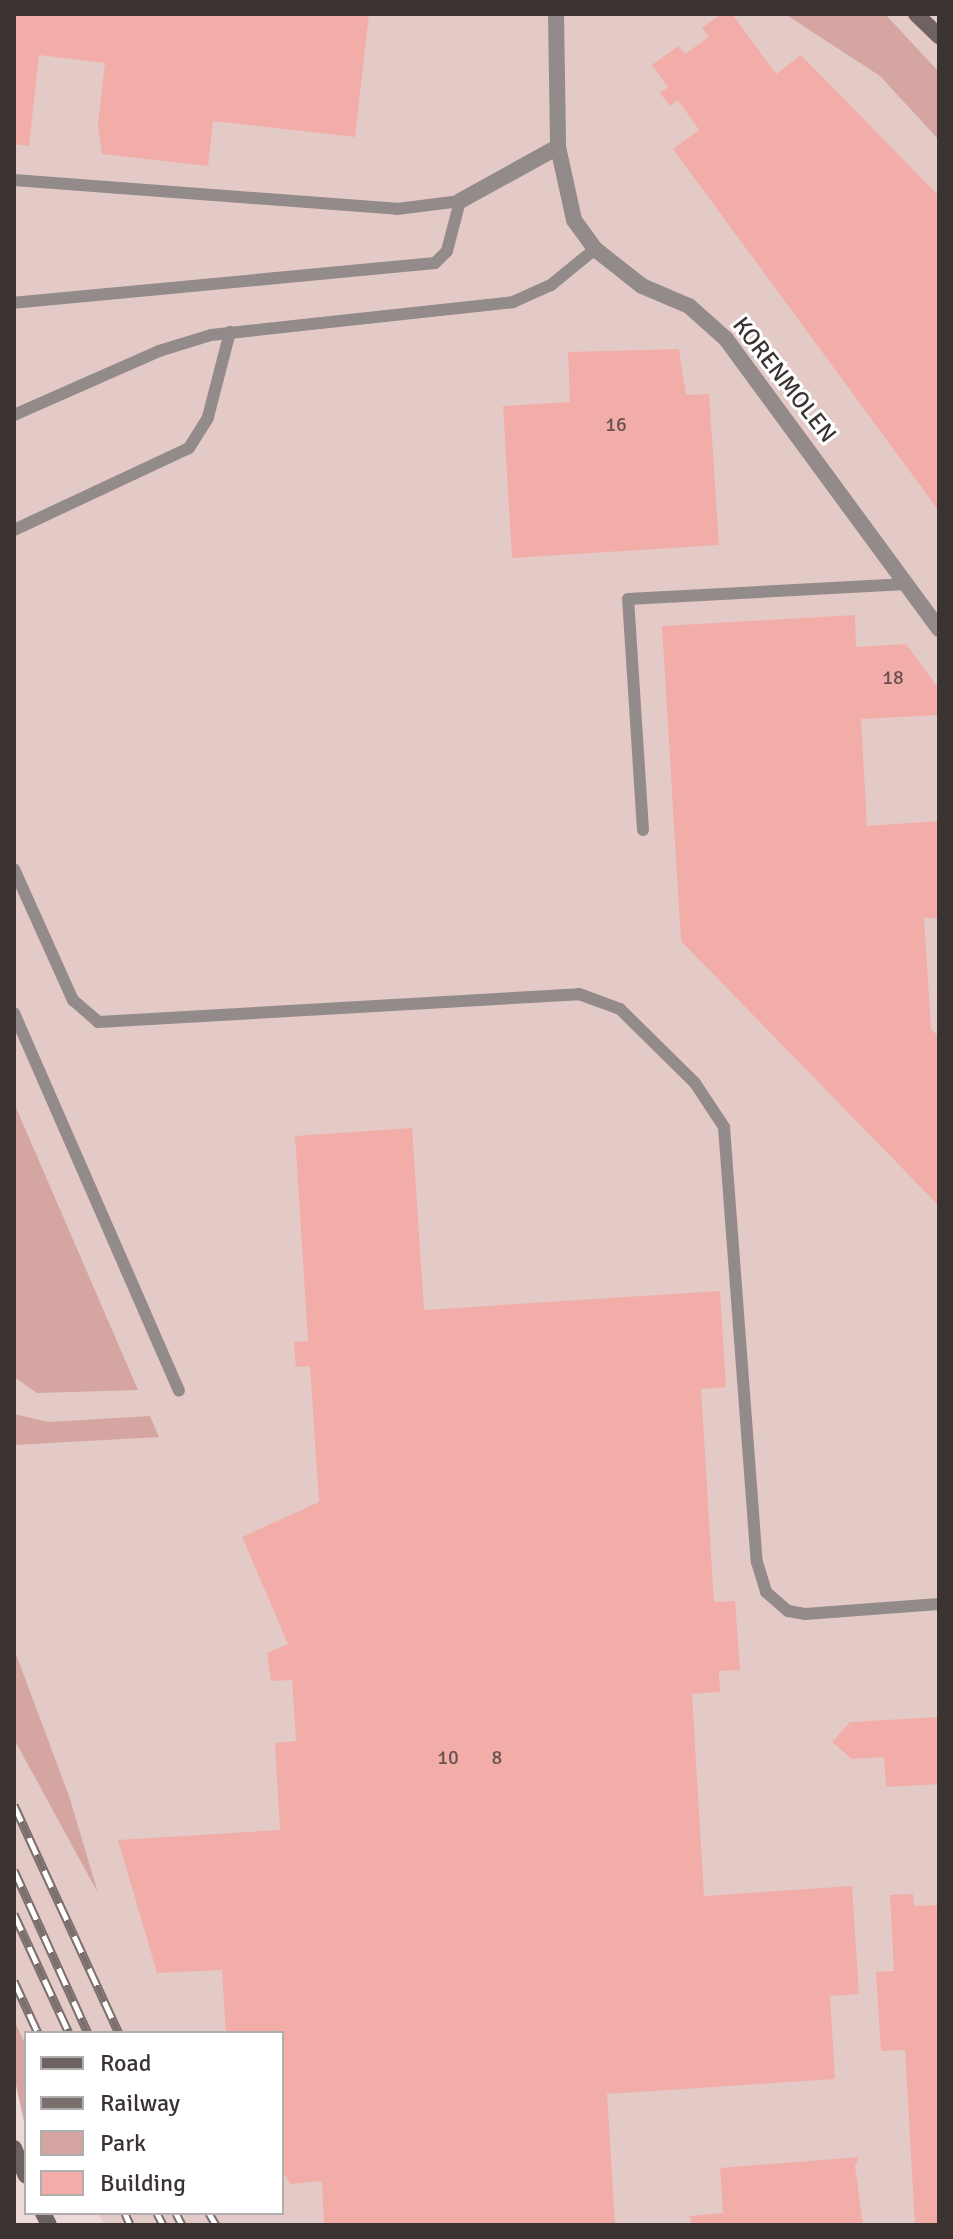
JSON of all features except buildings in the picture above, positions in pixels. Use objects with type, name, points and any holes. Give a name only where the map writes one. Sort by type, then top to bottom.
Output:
[{"type":"street","name":"KORENMOLEN","points":[[556,14],[558,147],[574,220],[595,249],[642,286],[689,306],[726,339],[939,629]]},
{"type":"street","points":[[916,14],[939,36]]},
{"type":"street","points":[[460,201],[558,147]]},
{"type":"street","points":[[14,2148],[24,2171]]},
{"type":"lane","points":[[14,180],[397,209],[460,201],[447,251],[435,263],[14,303]]},
{"type":"lane","points":[[14,415],[159,351],[230,332],[513,302],[551,285],[595,249]]},
{"type":"lane","points":[[14,530],[157,468],[189,448],[208,417],[230,332]]},
{"type":"lane","points":[[643,830],[628,599],[907,584]]},
{"type":"lane","points":[[14,869],[73,1000],[98,1022],[579,994],[620,1009],[695,1083],[724,1127],[757,1562],[766,1592],[788,1611],[805,1614],[939,1604]]},
{"type":"lane","points":[[14,1013],[179,1390]]},
{"type":"shaded area","points":[[14,14],[939,14],[939,2225],[104,2225],[99,2215],[284,2215],[284,2031],[24,2031],[24,2058],[14,2037]]},
{"type":"green space","points":[[785,14],[885,14],[939,72],[939,140],[880,76]]},
{"type":"green space","points":[[14,1103],[138,1390],[37,1393],[14,1377]]},
{"type":"green space","points":[[14,1414],[48,1422],[150,1416],[159,1437],[14,1445]]},
{"type":"green space","points":[[14,1649],[69,1796],[98,1893],[14,1739]]},
{"type":"green space","points":[[14,2020],[24,2042],[24,2121],[14,2076]]},
{"type":"railway","points":[[14,1805],[118,2031]]},
{"type":"railway","points":[[14,1870],[87,2031]]},
{"type":"railway","points":[[14,1914],[68,2031]]},
{"type":"railway","points":[[14,1981],[37,2031]]},
{"type":"railway","points":[[126,2215],[130,2225]]},
{"type":"railway","points":[[158,2215],[163,2225]]},
{"type":"railway","points":[[177,2215],[182,2225]]},
{"type":"railway","points":[[210,2215],[216,2225]]}]
